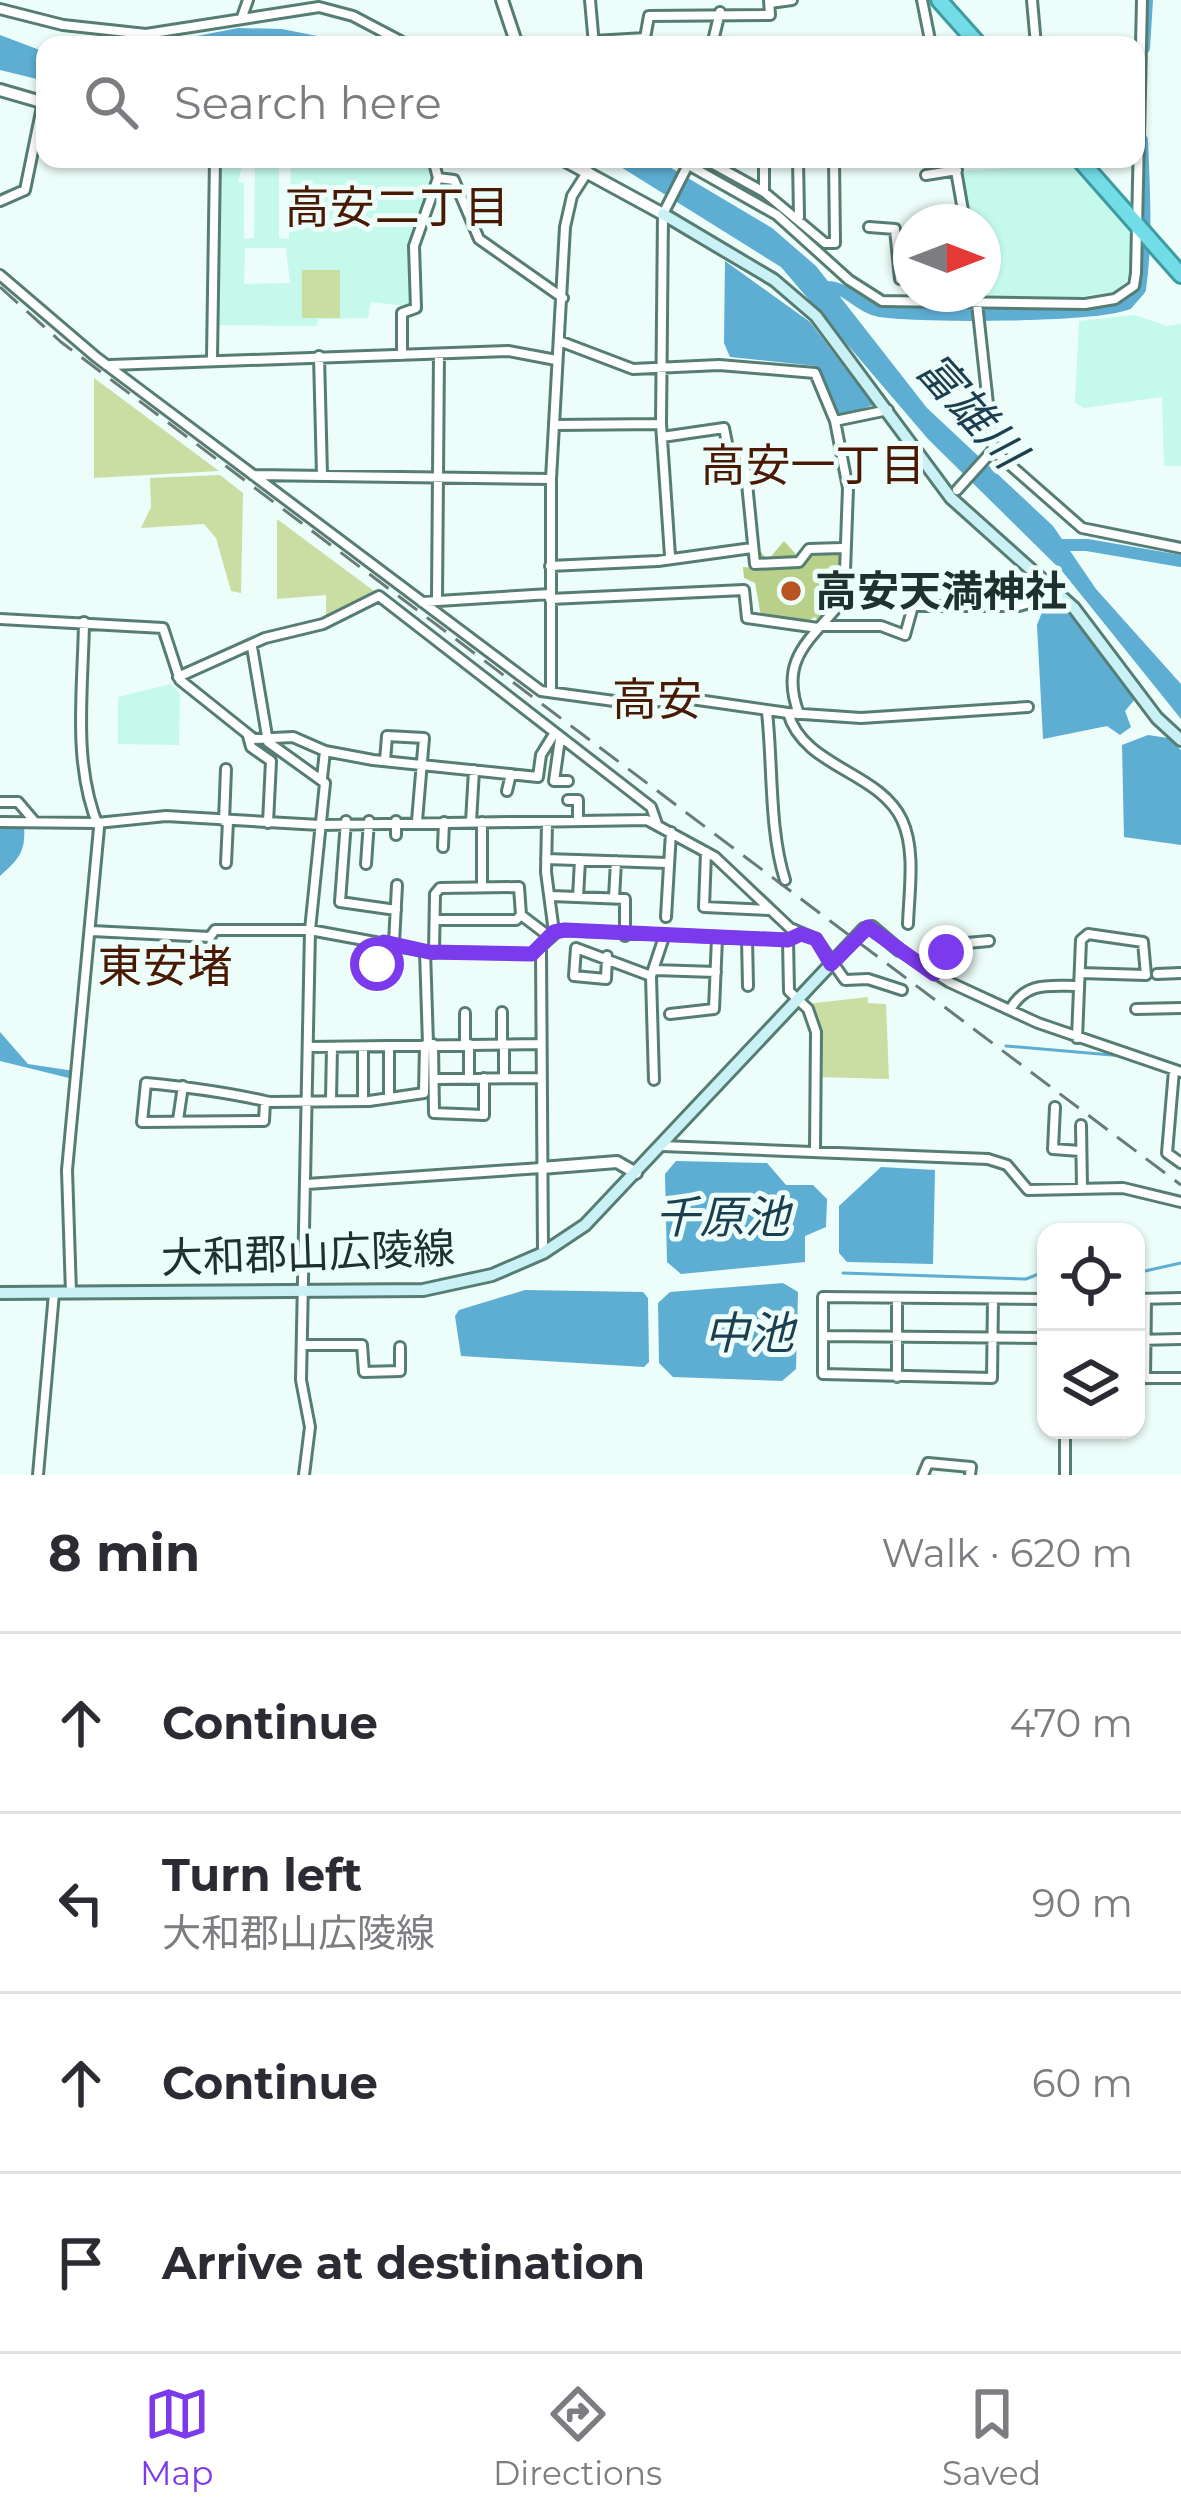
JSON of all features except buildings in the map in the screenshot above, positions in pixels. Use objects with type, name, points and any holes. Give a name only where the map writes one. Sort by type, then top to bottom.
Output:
[{"type":"highway","points":[[940,0],[971,36]]},
{"type":"highway","points":[[1087,168],[1181,275]]},
{"type":"main road","points":[[663,214],[792,294],[837,339],[954,494],[1048,584],[1181,740]]},
{"type":"main road","name":"大和郡山広陵線","points":[[0,1293],[441,1287],[492,1275],[543,1253],[585,1225],[868,927],[899,950]]},
{"type":"street","points":[[242,17],[248,0]]},
{"type":"street","points":[[502,0],[515,36]]},
{"type":"street","points":[[590,0],[593,36]]},
{"type":"street","points":[[645,36],[650,16],[770,15],[769,2],[792,0]]},
{"type":"street","points":[[922,0],[929,36]]},
{"type":"street","points":[[1032,0],[1035,36]]},
{"type":"street","points":[[1142,0],[1142,36]]},
{"type":"street","points":[[0,9],[63,26],[129,34],[329,8],[389,36]]},
{"type":"street","points":[[714,36],[720,12]]},
{"type":"street","points":[[0,90],[36,101]]},
{"type":"street","points":[[0,201],[25,190],[36,146]]},
{"type":"street","points":[[212,358],[215,168]]},
{"type":"street","points":[[402,355],[402,313],[416,308],[414,246],[437,178],[435,168]]},
{"type":"street","points":[[584,168],[663,214]]},
{"type":"street","points":[[670,556],[662,437],[663,214],[686,168]]},
{"type":"street","points":[[695,168],[777,215],[876,298],[893,298]]},
{"type":"street","points":[[722,168],[764,192],[825,243],[835,243],[834,168]]},
{"type":"street","points":[[764,168],[764,192]]},
{"type":"street","points":[[799,168],[799,218]]},
{"type":"street","points":[[1001,300],[1085,304],[1124,296],[1134,286],[1142,231],[1142,168]]},
{"type":"street","points":[[551,692],[551,479],[565,227],[572,196],[589,170]]},
{"type":"street","points":[[926,176],[956,170],[962,204]]},
{"type":"street","points":[[437,178],[454,180],[479,239],[562,298]]},
{"type":"street","points":[[869,227],[893,229]]},
{"type":"street","points":[[0,275],[107,366],[541,691],[636,704],[684,698],[766,712],[861,718],[1028,707]]},
{"type":"street","points":[[978,312],[990,454],[1082,527],[1181,548]]},
{"type":"street","points":[[562,342],[619,366],[719,365],[815,373],[836,421],[849,499],[842,548],[844,599],[793,661],[791,690],[799,714]]},
{"type":"street","points":[[107,366],[212,358],[508,351],[556,360]]},
{"type":"street","points":[[437,597],[439,354]]},
{"type":"street","points":[[319,356],[322,476]]},
{"type":"street","points":[[836,421],[889,410]]},
{"type":"street","points":[[555,425],[662,424]]},
{"type":"street","points":[[662,437],[724,428],[730,453],[744,453],[753,560],[764,566],[799,562],[809,549],[842,548]]},
{"type":"street","points":[[954,494],[990,454]]},
{"type":"street","points":[[253,476],[551,479]]},
{"type":"street","points":[[550,566],[752,548]]},
{"type":"street","points":[[422,602],[437,597],[744,590],[747,618],[821,627],[880,626],[905,634],[913,606],[1019,606],[1033,602],[1048,584]]},
{"type":"street","points":[[178,676],[271,636],[323,624],[379,596],[651,807],[657,824]]},
{"type":"street","points":[[0,619],[163,628],[178,676],[248,736],[304,739],[325,752],[424,767],[538,778],[541,755],[557,737]]},
{"type":"street","points":[[71,1293],[67,1179],[80,1052],[81,984],[92,931],[97,824],[85,794],[82,754],[85,622]]},
{"type":"street","points":[[252,647],[268,739],[322,778]]},
{"type":"street","points":[[766,712],[777,801],[773,837],[785,880]]},
{"type":"street","points":[[788,713],[793,731],[898,814],[910,866],[908,924]]},
{"type":"street","points":[[248,736],[251,747],[271,761],[268,823]]},
{"type":"street","points":[[385,760],[387,736],[424,738],[418,821]]},
{"type":"street","points":[[557,737],[554,781],[568,781]]},
{"type":"street","points":[[304,1475],[310,1426],[301,1394],[310,930],[325,752]]},
{"type":"street","points":[[226,770],[226,862]]},
{"type":"street","points":[[474,770],[482,887]]},
{"type":"street","points":[[507,791],[511,774]]},
{"type":"street","points":[[568,800],[578,800],[578,820]]},
{"type":"street","points":[[0,802],[18,802],[36,823]]},
{"type":"street","points":[[0,822],[97,824],[166,815],[320,825],[578,820],[657,824],[706,851],[770,910],[801,934],[816,939],[845,980],[868,979],[902,990]]},
{"type":"street","points":[[346,821],[340,902],[396,910]]},
{"type":"street","points":[[366,865],[369,821]]},
{"type":"street","points":[[396,821],[396,836]]},
{"type":"street","points":[[443,847],[444,822]]},
{"type":"street","points":[[543,1253],[541,950],[552,934],[547,822]]},
{"type":"street","points":[[666,917],[671,832]]},
{"type":"street","points":[[706,851],[704,908],[770,910]]},
{"type":"street","points":[[546,859],[668,863]]},
{"type":"street","points":[[578,897],[580,860]]},
{"type":"street","points":[[614,898],[616,862]]},
{"type":"street","points":[[377,983],[398,886]]},
{"type":"street","points":[[265,1101],[265,1121],[142,1122],[146,1083],[265,1101],[424,1094],[430,952],[435,920],[440,888],[519,887],[521,915],[516,920],[435,920]]},
{"type":"street","points":[[552,896],[625,899],[625,936]]},
{"type":"street","points":[[521,915],[552,934],[578,931],[788,940],[801,934]]},
{"type":"street","points":[[92,931],[210,937],[215,930],[310,930],[430,952],[541,950]]},
{"type":"street","points":[[578,931],[574,976],[606,979],[607,956]]},
{"type":"street","points":[[1077,1038],[1079,986],[1082,940],[1088,934],[1143,942],[1146,975],[1080,973]]},
{"type":"street","points":[[654,1080],[653,974],[664,937]]},
{"type":"street","points":[[670,1014],[714,1009],[717,938]]},
{"type":"street","points":[[747,939],[748,986]]},
{"type":"street","points":[[788,940],[789,991],[808,1009],[816,1032],[815,1150]]},
{"type":"street","points":[[934,974],[945,945],[989,941]]},
{"type":"street","points":[[576,948],[653,974],[716,972]]},
{"type":"street","points":[[899,950],[934,974],[1010,1010],[1176,1071],[1167,1153],[1181,1163]]},
{"type":"street","points":[[1157,974],[1181,973]]},
{"type":"street","points":[[868,979],[869,995]]},
{"type":"street","points":[[1010,1010],[1019,994],[1035,986],[1079,986]]},
{"type":"street","points":[[1136,1009],[1181,1008]]},
{"type":"street","points":[[465,1012],[469,1078]]},
{"type":"street","points":[[502,1012],[504,1078]]},
{"type":"street","points":[[429,1044],[434,1113],[484,1114],[484,1078]]},
{"type":"street","points":[[308,1047],[541,1044]]},
{"type":"street","points":[[331,1099],[332,1047]]},
{"type":"street","points":[[363,1047],[363,1100]]},
{"type":"street","points":[[389,1047],[389,1098]]},
{"type":"street","points":[[434,1079],[541,1078]]},
{"type":"street","points":[[178,1120],[183,1086]]},
{"type":"street","points":[[1054,1107],[1053,1149],[1080,1151]]},
{"type":"street","points":[[1081,1125],[1082,1188]]},
{"type":"street","points":[[662,1146],[998,1161],[1028,1190],[1123,1188],[1181,1202]]},
{"type":"street","points":[[307,1184],[616,1162],[636,1172]]},
{"type":"street","points":[[38,1475],[54,1293]]},
{"type":"street","points":[[993,1299],[992,1378],[825,1376],[823,1297],[1037,1299]]},
{"type":"street","points":[[897,1298],[897,1377]]},
{"type":"street","points":[[1145,1299],[1181,1298]]},
{"type":"street","points":[[823,1336],[1037,1339]]},
{"type":"street","points":[[1145,1340],[1181,1340]]},
{"type":"street","points":[[302,1345],[362,1345],[364,1372],[403,1371],[400,1347]]},
{"type":"street","points":[[1145,1378],[1181,1378]]},
{"type":"street","points":[[1065,1475],[1066,1439]]},
{"type":"street","points":[[923,1475],[928,1462],[970,1467],[970,1475]]},
{"type":"shaded area","points":[[218,168],[242,168],[238,182],[244,183],[244,239],[254,238],[255,168],[279,168],[279,238],[289,239],[291,168],[434,168],[437,174],[411,246],[413,307],[371,302],[368,318],[318,319],[317,326],[215,325]],"holes":[[[245,248],[286,248],[290,283],[244,284]]]},
{"type":"shaded area","points":[[1079,168],[1131,232],[1131,275],[1117,291],[1067,299],[1001,299],[1001,204],[967,204],[962,171]]},
{"type":"shaded area","points":[[302,270],[340,270],[340,318],[302,318]]},
{"type":"shaded area","points":[[1135,315],[1167,326],[1181,324],[1181,466],[1164,466],[1162,397],[1084,408],[1075,403],[1079,321]]},
{"type":"shaded area","points":[[94,378],[219,471],[94,478]]},
{"type":"shaded area","points":[[220,475],[243,493],[241,593],[231,591],[216,538],[204,524],[141,528],[151,507],[150,478]]},
{"type":"shaded area","points":[[277,519],[378,594],[326,616],[326,595],[277,599]]},
{"type":"shaded area","points":[[171,684],[180,694],[179,745],[118,744],[118,697]]},
{"type":"shaded area","points":[[868,997],[868,1003],[886,1004],[889,1079],[819,1077],[806,1004]]},
{"type":"green space","points":[[784,541],[802,561],[813,552],[840,551],[842,590],[820,622],[815,617],[804,623],[761,616],[755,583],[744,578],[743,567],[756,568],[761,552],[768,560]]},
{"type":"water","points":[[238,28],[317,36],[197,36]]},
{"type":"water","points":[[0,35],[36,49],[36,79],[0,70]]},
{"type":"water","points":[[622,168],[671,168],[772,228],[816,266],[927,408],[1053,526],[1096,589],[1181,684],[1181,719],[1062,571],[928,439],[781,267]]},
{"type":"water","points":[[725,261],[810,322],[873,405],[842,416],[832,412],[816,366],[730,357],[724,343]]},
{"type":"water","points":[[1049,594],[1094,640],[1135,699],[1125,711],[1131,727],[1120,735],[1107,726],[1043,739],[1037,625]]},
{"type":"water","points":[[1148,735],[1168,738],[1181,750],[1181,845],[1124,837],[1122,745]]},
{"type":"water","points":[[0,826],[24,827],[24,843],[20,855],[0,876]]},
{"type":"water","points":[[0,1032],[28,1064],[74,1071],[73,1079],[0,1061]]},
{"type":"water","name":"千原池","points":[[676,1161],[767,1163],[786,1185],[813,1185],[827,1199],[826,1227],[805,1236],[805,1262],[681,1274],[667,1262],[665,1174]]},
{"type":"water","points":[[881,1167],[935,1170],[933,1264],[847,1262],[839,1253],[839,1206]]},
{"type":"water","name":"中池","points":[[783,1283],[798,1292],[796,1369],[782,1381],[673,1377],[659,1363],[658,1303],[670,1292]]},
{"type":"water","points":[[525,1290],[643,1292],[648,1298],[649,1362],[644,1367],[461,1356],[455,1316],[459,1310]]},
{"type":"waterway","points":[[1145,36],[1147,0]]},
{"type":"waterway","points":[[821,288],[837,288],[872,309],[901,313],[1044,314],[1127,304],[1140,289],[1143,168]]},
{"type":"waterway","points":[[1054,545],[1087,545],[1181,561]]},
{"type":"waterway","points":[[1006,1046],[1123,1056]]},
{"type":"waterway","points":[[1145,1271],[1181,1263]]},
{"type":"waterway","points":[[843,1273],[1026,1279],[1037,1275]]},
{"type":"railway","points":[[0,287],[61,342],[1181,1185]]},
{"type":"place","name":"高安天満神社","points":[[791,591]]},
{"type":"district","name":"高安二丁目","points":[[397,207]]},
{"type":"district","name":"高安一丁目","points":[[813,465]]},
{"type":"district","name":"高安","points":[[657,699]]},
{"type":"district","name":"東安堵","points":[[165,966]]},
{"type":"route","points":[[377,964],[384,942],[429,952],[532,954],[546,945],[551,934],[565,930],[788,940],[809,935],[831,964],[864,928],[872,927],[934,974],[946,952]]},
{"type":"water label","name":"富雄川","points":[[971,410]]}]
